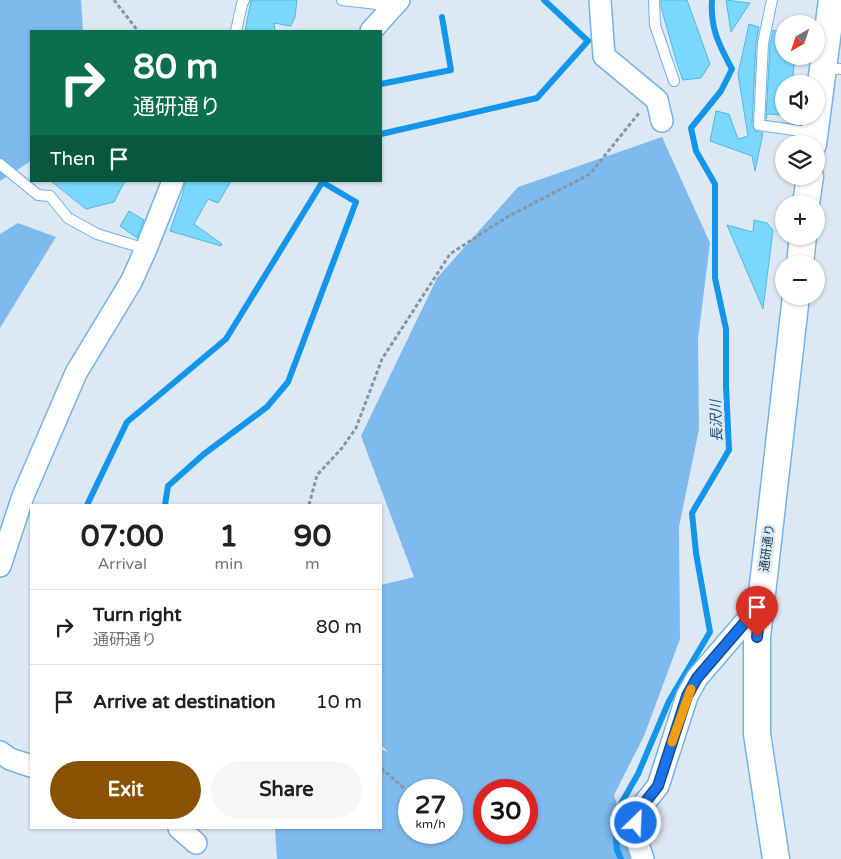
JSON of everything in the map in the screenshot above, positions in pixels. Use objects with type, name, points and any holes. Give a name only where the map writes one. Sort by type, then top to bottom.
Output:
[{"type":"street","points":[[600,0],[604,56],[657,100],[662,121]]},
{"type":"street","points":[[815,135],[832,68],[832,0]]},
{"type":"street","points":[[372,30],[397,3]]},
{"type":"street","points":[[0,566],[23,496],[76,373],[131,282],[173,182]]},
{"type":"street","name":"通研通り","points":[[776,859],[757,734],[757,637],[795,305]]},
{"type":"street","points":[[643,859],[635,835],[638,811],[658,786],[687,696],[697,678],[746,621],[760,610]]},
{"type":"street","points":[[0,752],[10,759],[30,766]]},
{"type":"street","points":[[180,829],[196,843]]},
{"type":"lane","points":[[236,30],[244,0]]},
{"type":"lane","points":[[342,0],[397,3]]},
{"type":"lane","points":[[654,0],[655,25],[674,81]]},
{"type":"lane","points":[[772,0],[764,43],[759,125],[801,135]]},
{"type":"lane","points":[[0,164],[38,195],[50,196],[68,218],[96,234],[146,249]]},
{"type":"path","points":[[114,0],[137,30]]},
{"type":"path","points":[[309,504],[317,475],[342,448],[356,428],[382,359],[450,254],[507,217],[590,174],[652,97]]},
{"type":"path","points":[[382,769],[398,783]]},
{"type":"shaded area","points":[[0,0],[81,0],[83,30],[30,30],[30,162],[0,181]]},
{"type":"shaded area","points":[[662,137],[710,243],[698,339],[699,429],[679,527],[680,639],[644,736],[614,795],[634,859],[277,859],[275,829],[382,829],[382,749],[388,752],[382,746],[382,585],[414,577],[361,436],[437,278],[518,187]]},
{"type":"shaded area","points":[[18,223],[56,237],[0,328],[0,234]]},
{"type":"building","points":[[251,0],[297,0],[295,17],[291,26],[274,23],[275,30],[245,30]]},
{"type":"building","points":[[661,0],[687,0],[710,64],[701,78],[683,80],[661,7]]},
{"type":"building","points":[[726,0],[750,3],[731,32]]},
{"type":"building","points":[[749,24],[759,27],[756,43],[752,125],[755,131],[763,133],[755,171],[752,156],[710,141],[716,111],[729,114],[738,139],[748,136],[738,74]]},
{"type":"building","points":[[773,30],[775,31],[775,65],[794,65],[793,75],[775,75],[775,114],[767,114],[766,119],[770,44]]},
{"type":"building","points":[[52,182],[124,182],[114,202],[86,209]]},
{"type":"building","points":[[185,182],[230,182],[218,203],[208,199],[194,224],[222,244],[221,246],[170,231]]},
{"type":"building","points":[[129,211],[144,220],[137,238],[120,226]]},
{"type":"building","points":[[754,220],[767,223],[773,230],[763,309],[727,225],[753,232]]},
{"type":"waterway","points":[[382,134],[537,98],[588,41],[544,0]]},
{"type":"waterway","name":"長沢川","points":[[621,859],[617,850],[614,816],[638,774],[669,701],[710,632],[696,553],[692,513],[729,450],[726,329],[715,278],[715,184],[696,151],[691,128],[721,91],[732,69],[716,36],[712,19],[712,0]]},
{"type":"waterway","points":[[382,84],[451,70],[442,17]]},
{"type":"waterway","points":[[87,504],[127,422],[226,339],[322,182]]},
{"type":"waterway","points":[[165,504],[168,486],[204,454],[267,407],[288,382],[356,202],[322,182]]},
{"type":"slow traffic","points":[[672,742],[691,689]]},
{"type":"route","points":[[636,823],[638,811],[658,786],[687,696],[697,678],[746,621],[760,610],[757,637]]}]
